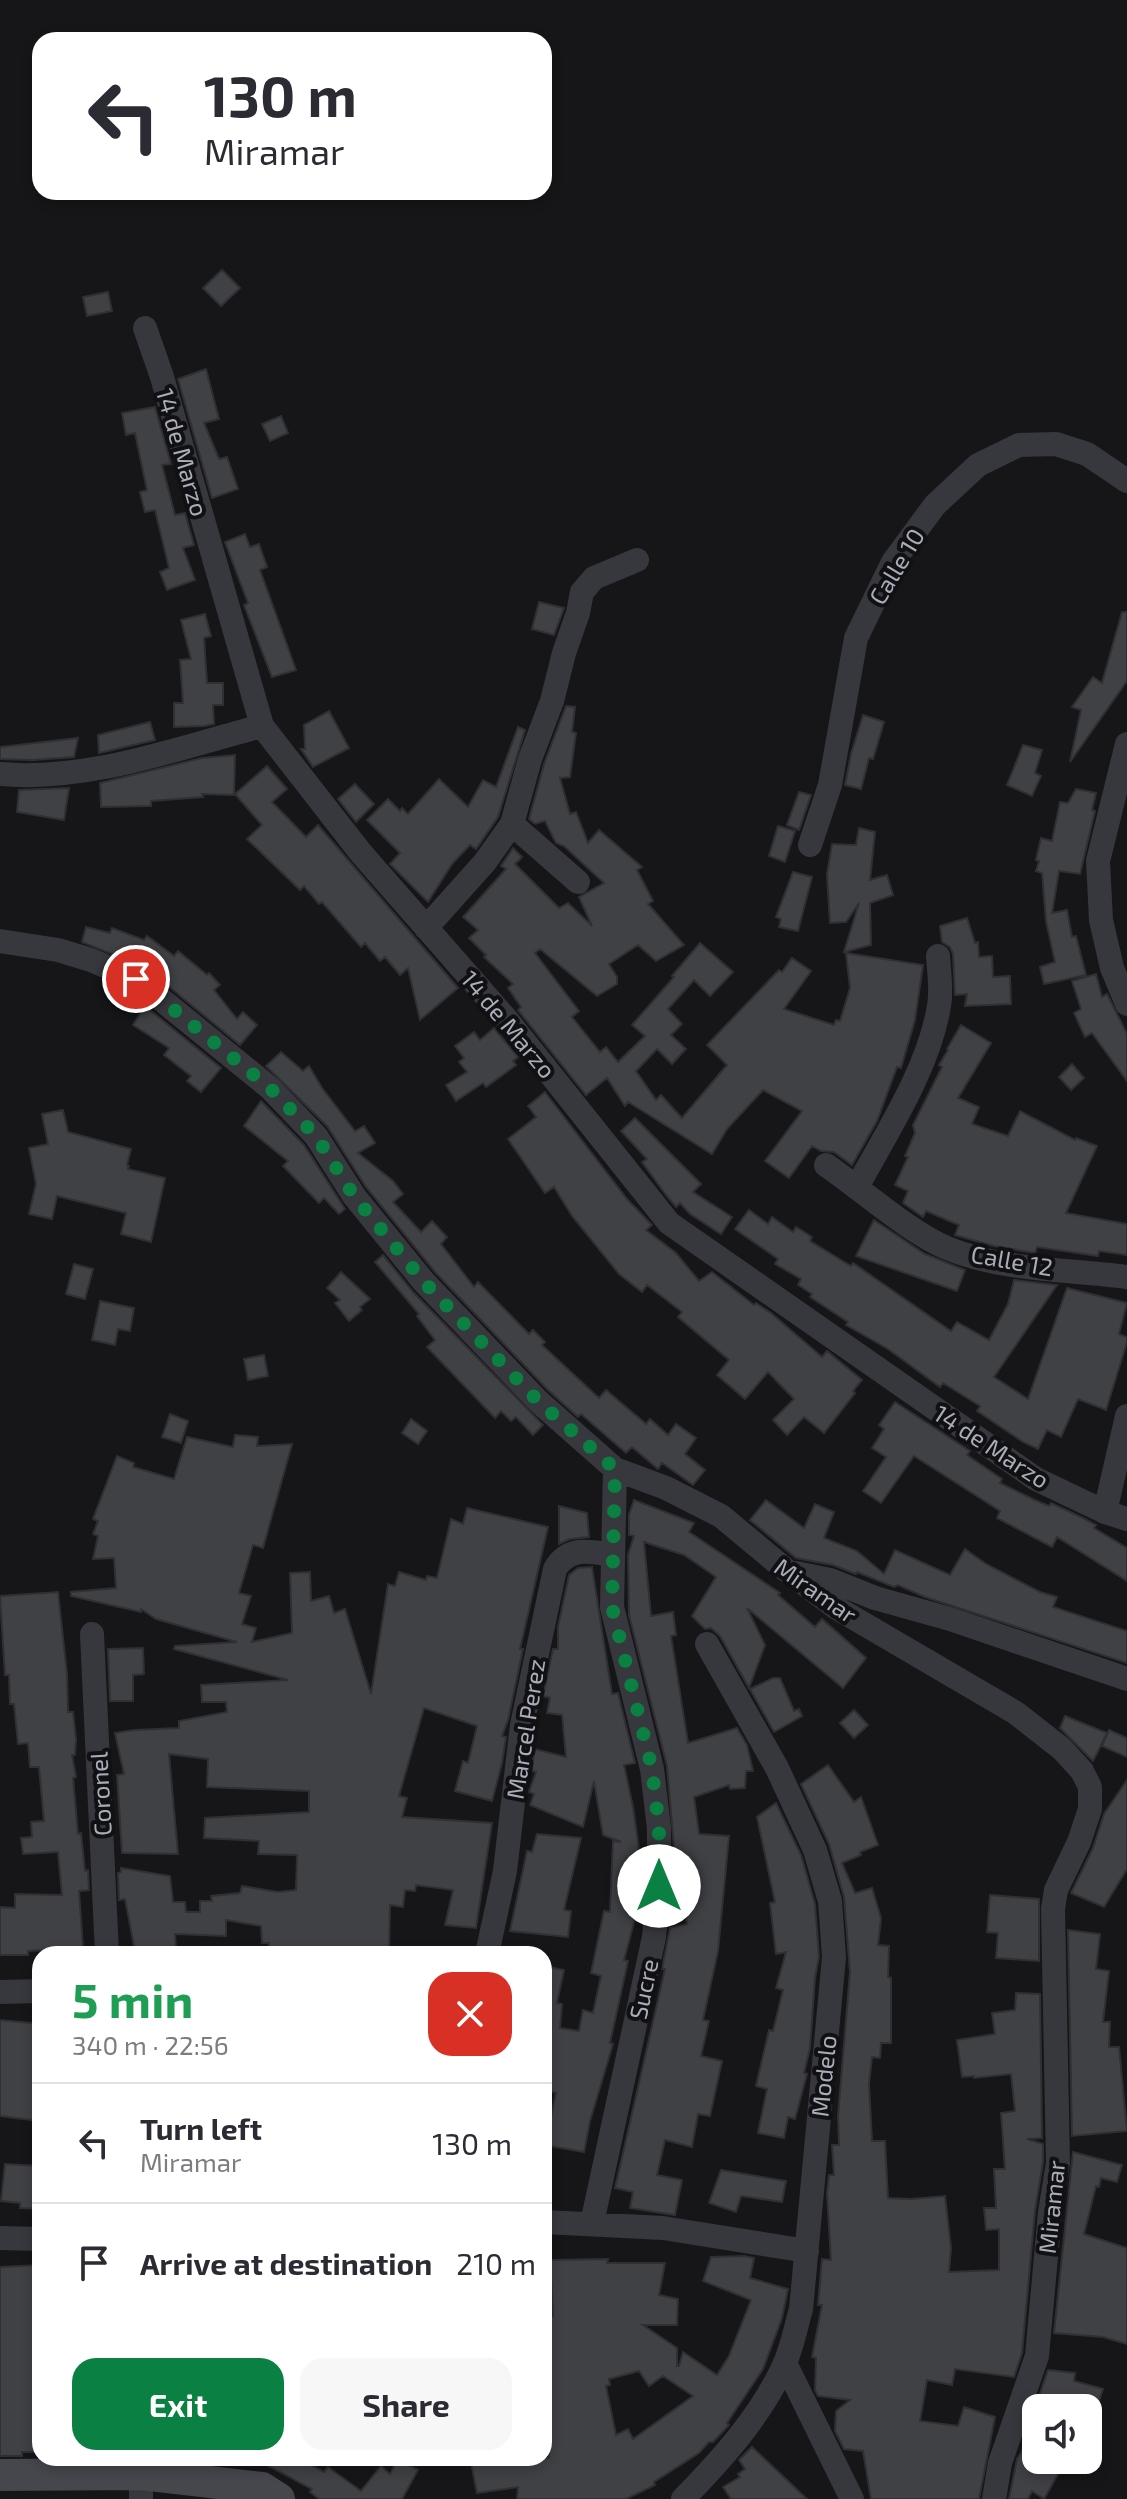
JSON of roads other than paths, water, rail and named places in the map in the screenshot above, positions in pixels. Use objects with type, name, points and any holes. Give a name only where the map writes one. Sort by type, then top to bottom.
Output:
[{"type":"street","name":"14 de Marzo","points":[[145,328],[162,377],[262,726],[361,853],[508,1021],[669,1223],[1036,1479],[1116,1515]]},
{"type":"street","name":"Calle 10","points":[[810,845],[830,785],[856,638],[893,562],[935,505],[978,465],[1019,445],[1056,444],[1087,454],[1127,481]]},
{"type":"street","points":[[426,928],[485,862],[512,824],[530,759],[552,701],[582,592],[594,578],[637,560]]},
{"type":"street","points":[[0,774],[77,773],[262,726]]},
{"type":"street","points":[[1127,744],[1098,861],[1101,920],[1112,968],[1127,1004]]},
{"type":"street","points":[[512,824],[578,882]]},
{"type":"street","name":"Miramar","points":[[0,941],[58,950],[136,979],[270,1088],[316,1136],[354,1196],[424,1282],[538,1401],[615,1469],[666,1488],[721,1516],[835,1607],[1016,1713],[1062,1749],[1082,1771],[1090,1787],[1090,1809],[1079,1842],[1056,1890],[1053,1909],[1058,2163],[1050,2212],[1037,2356],[1000,2463],[994,2499]]},
{"type":"street","points":[[857,1187],[896,1116],[930,1043],[940,1004],[938,956]]},
{"type":"street","name":"Calle 12","points":[[826,1165],[946,1247],[1008,1265],[1127,1277]]},
{"type":"street","points":[[1116,1515],[1127,1416]]},
{"type":"street","name":"Sucre","points":[[592,2223],[654,1937],[659,1886],[659,1828],[652,1769],[612,1607],[615,1469]]},
{"type":"street","name":"Marcel Perez","points":[[489,1946],[505,1871],[522,1725],[555,1569],[562,1558],[576,1552],[613,1555]]},
{"type":"street","points":[[786,1570],[830,1580],[875,1598],[950,1619],[1127,1679]]},
{"type":"street","name":"Coronel","points":[[92,1634],[107,1946]]},
{"type":"street","name":"Modelo","points":[[683,2499],[723,2458],[761,2406],[785,2363],[801,2309],[834,1957],[830,1901],[815,1850],[777,1768],[707,1644]]},
{"type":"street","points":[[0,1992],[32,1991]]},
{"type":"street","points":[[552,2222],[700,2232],[807,2251]]},
{"type":"street","points":[[0,2238],[32,2239]]},
{"type":"street","points":[[785,2363],[852,2499]]},
{"type":"street","points":[[0,2475],[141,2477],[262,2488],[279,2499]]}]
